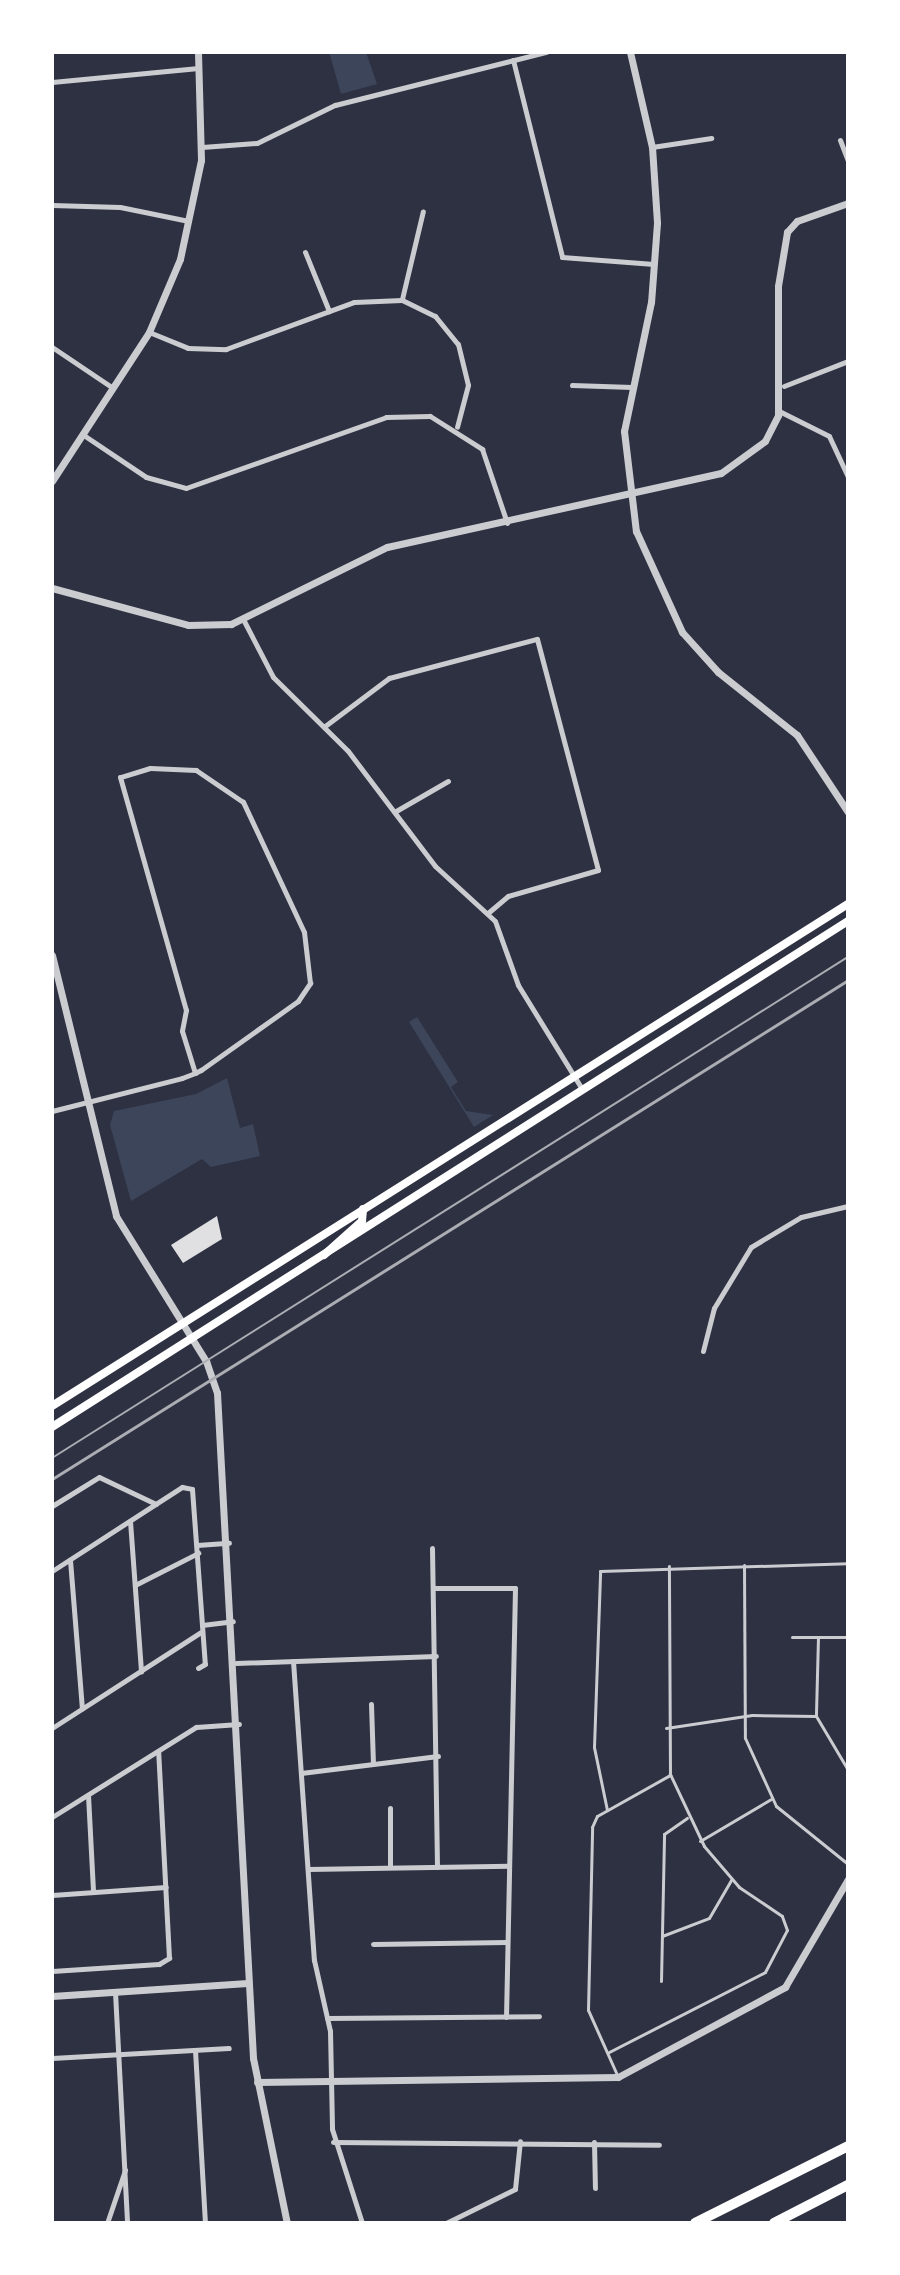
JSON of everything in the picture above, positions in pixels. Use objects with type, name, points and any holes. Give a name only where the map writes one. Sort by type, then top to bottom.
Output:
[{"type":"highway","points":[[695,2223],[848,2146]]},
{"type":"highway","points":[[774,2223],[848,2185]]},
{"type":"main road","points":[[52,1406],[848,904]]},
{"type":"main road","points":[[52,1427],[322,1259],[582,1089],[848,921]]},
{"type":"main road","points":[[322,1259],[362,1221],[363,1209]]},
{"type":"street","points":[[52,481],[149,332],[191,222],[202,147],[198,52]]},
{"type":"street","points":[[202,147],[257,143],[335,105],[546,52]]},
{"type":"street","points":[[630,52],[652,147],[655,264],[624,443],[630,493],[647,563],[682,632],[718,672],[797,735],[848,812]]},
{"type":"street","points":[[513,60],[562,257],[655,264]]},
{"type":"street","points":[[52,82],[200,67]]},
{"type":"street","points":[[652,147],[711,138]]},
{"type":"street","points":[[840,140],[848,161]]},
{"type":"street","points":[[52,588],[188,625],[244,621],[369,553],[507,524],[731,468],[765,441],[779,411],[784,386],[777,296],[787,232],[797,221],[848,203]]},
{"type":"street","points":[[52,205],[120,207],[191,222]]},
{"type":"street","points":[[402,300],[423,211]]},
{"type":"street","points":[[305,252],[329,311]]},
{"type":"street","points":[[149,332],[188,348],[226,349],[365,299],[402,300],[435,316],[458,344],[468,385],[457,427]]},
{"type":"street","points":[[52,347],[114,389]]},
{"type":"street","points":[[784,386],[848,361]]},
{"type":"street","points":[[572,385],[632,387]]},
{"type":"street","points":[[779,411],[829,436],[848,477]]},
{"type":"street","points":[[82,433],[146,477],[186,488],[386,417],[417,413],[457,427],[487,459],[507,524]]},
{"type":"street","points":[[244,621],[273,677],[325,726],[396,811],[435,866],[488,913],[518,985],[582,1089]]},
{"type":"street","points":[[325,726],[389,678],[537,639],[598,870],[508,896],[488,913]]},
{"type":"street","points":[[52,1111],[195,1073],[298,1001],[310,965],[304,932],[243,802],[196,770],[150,768],[120,777],[186,1010],[182,1031],[195,1073]]},
{"type":"street","points":[[396,811],[448,781]]},
{"type":"street","points":[[52,955],[116,1216],[193,1340],[217,1393],[236,1663],[248,1983],[257,2082],[287,2223]]},
{"type":"street","points":[[703,1351],[714,1308],[751,1247],[801,1217],[848,1206]]},
{"type":"street","points":[[52,1506],[99,1477],[156,1504]]},
{"type":"street","points":[[52,1571],[182,1487],[192,1489],[205,1664],[198,1668]]},
{"type":"street","points":[[130,1521],[141,1672]]},
{"type":"street","points":[[135,1585],[197,1549],[229,1543]]},
{"type":"street","points":[[432,1548],[438,1756],[437,1867]]},
{"type":"street","points":[[70,1560],[82,1709]]},
{"type":"street","points":[[434,1588],[515,1588],[506,2017]]},
{"type":"street","points":[[52,1728],[141,1672],[202,1628],[233,1621]]},
{"type":"street","points":[[236,1663],[436,1656]]},
{"type":"street","points":[[293,1661],[308,1869],[327,2018],[333,2142],[362,2223]]},
{"type":"street","points":[[371,1704],[373,1763]]},
{"type":"street","points":[[52,1817],[196,1727],[239,1724]]},
{"type":"street","points":[[52,1971],[167,1961],[158,1751]]},
{"type":"street","points":[[301,1773],[438,1756]]},
{"type":"street","points":[[88,1795],[93,1892]]},
{"type":"street","points":[[390,1808],[390,1867]]},
{"type":"street","points":[[308,1869],[509,1866]]},
{"type":"street","points":[[257,2082],[618,2077],[779,1992],[848,1879]]},
{"type":"street","points":[[52,1895],[166,1887]]},
{"type":"street","points":[[373,1944],[507,1942]]},
{"type":"street","points":[[52,1996],[248,1983]]},
{"type":"street","points":[[115,1992],[127,2223]]},
{"type":"street","points":[[327,2018],[539,2016]]},
{"type":"street","points":[[52,2058],[229,2048]]},
{"type":"street","points":[[195,2050],[205,2223]]},
{"type":"street","points":[[333,2142],[520,2141],[659,2145]]},
{"type":"street","points":[[446,2223],[515,2189],[520,2141]]},
{"type":"street","points":[[594,2142],[595,2188]]},
{"type":"street","points":[[107,2223],[126,2165]]},
{"type":"lane","points":[[607,1810],[594,1747],[598,1575],[607,1567],[848,1563]]},
{"type":"lane","points":[[744,1565],[742,1716],[771,1799],[804,1836],[848,1864]]},
{"type":"lane","points":[[609,2052],[765,1972],[786,1920],[731,1879],[700,1841],[687,1818],[670,1774],[666,1728],[669,1566]]},
{"type":"lane","points":[[792,1637],[848,1637]]},
{"type":"lane","points":[[818,1637],[816,1716],[848,1770]]},
{"type":"lane","points":[[666,1728],[742,1716],[816,1716]]},
{"type":"lane","points":[[618,2077],[588,2010],[592,1827],[607,1810],[670,1774]]},
{"type":"lane","points":[[700,1841],[771,1799]]},
{"type":"lane","points":[[661,1981],[664,1834],[687,1818]]},
{"type":"lane","points":[[662,1936],[709,1918],[731,1879]]},
{"type":"shaded area","points":[[329,52],[366,52],[377,84],[341,94]]},
{"type":"shaded area","points":[[417,1017],[458,1082],[451,1087],[466,1111],[493,1115],[474,1127],[409,1022]]},
{"type":"shaded area","points":[[227,1078],[240,1128],[253,1124],[260,1156],[211,1167],[202,1159],[131,1201],[110,1125],[114,1111],[196,1094]]},
{"type":"building","points":[[217,1216],[222,1239],[183,1263],[171,1245]]},
{"type":"tram line","points":[[52,1458],[848,957]]},
{"type":"railway","points":[[52,1479],[848,980]]}]
